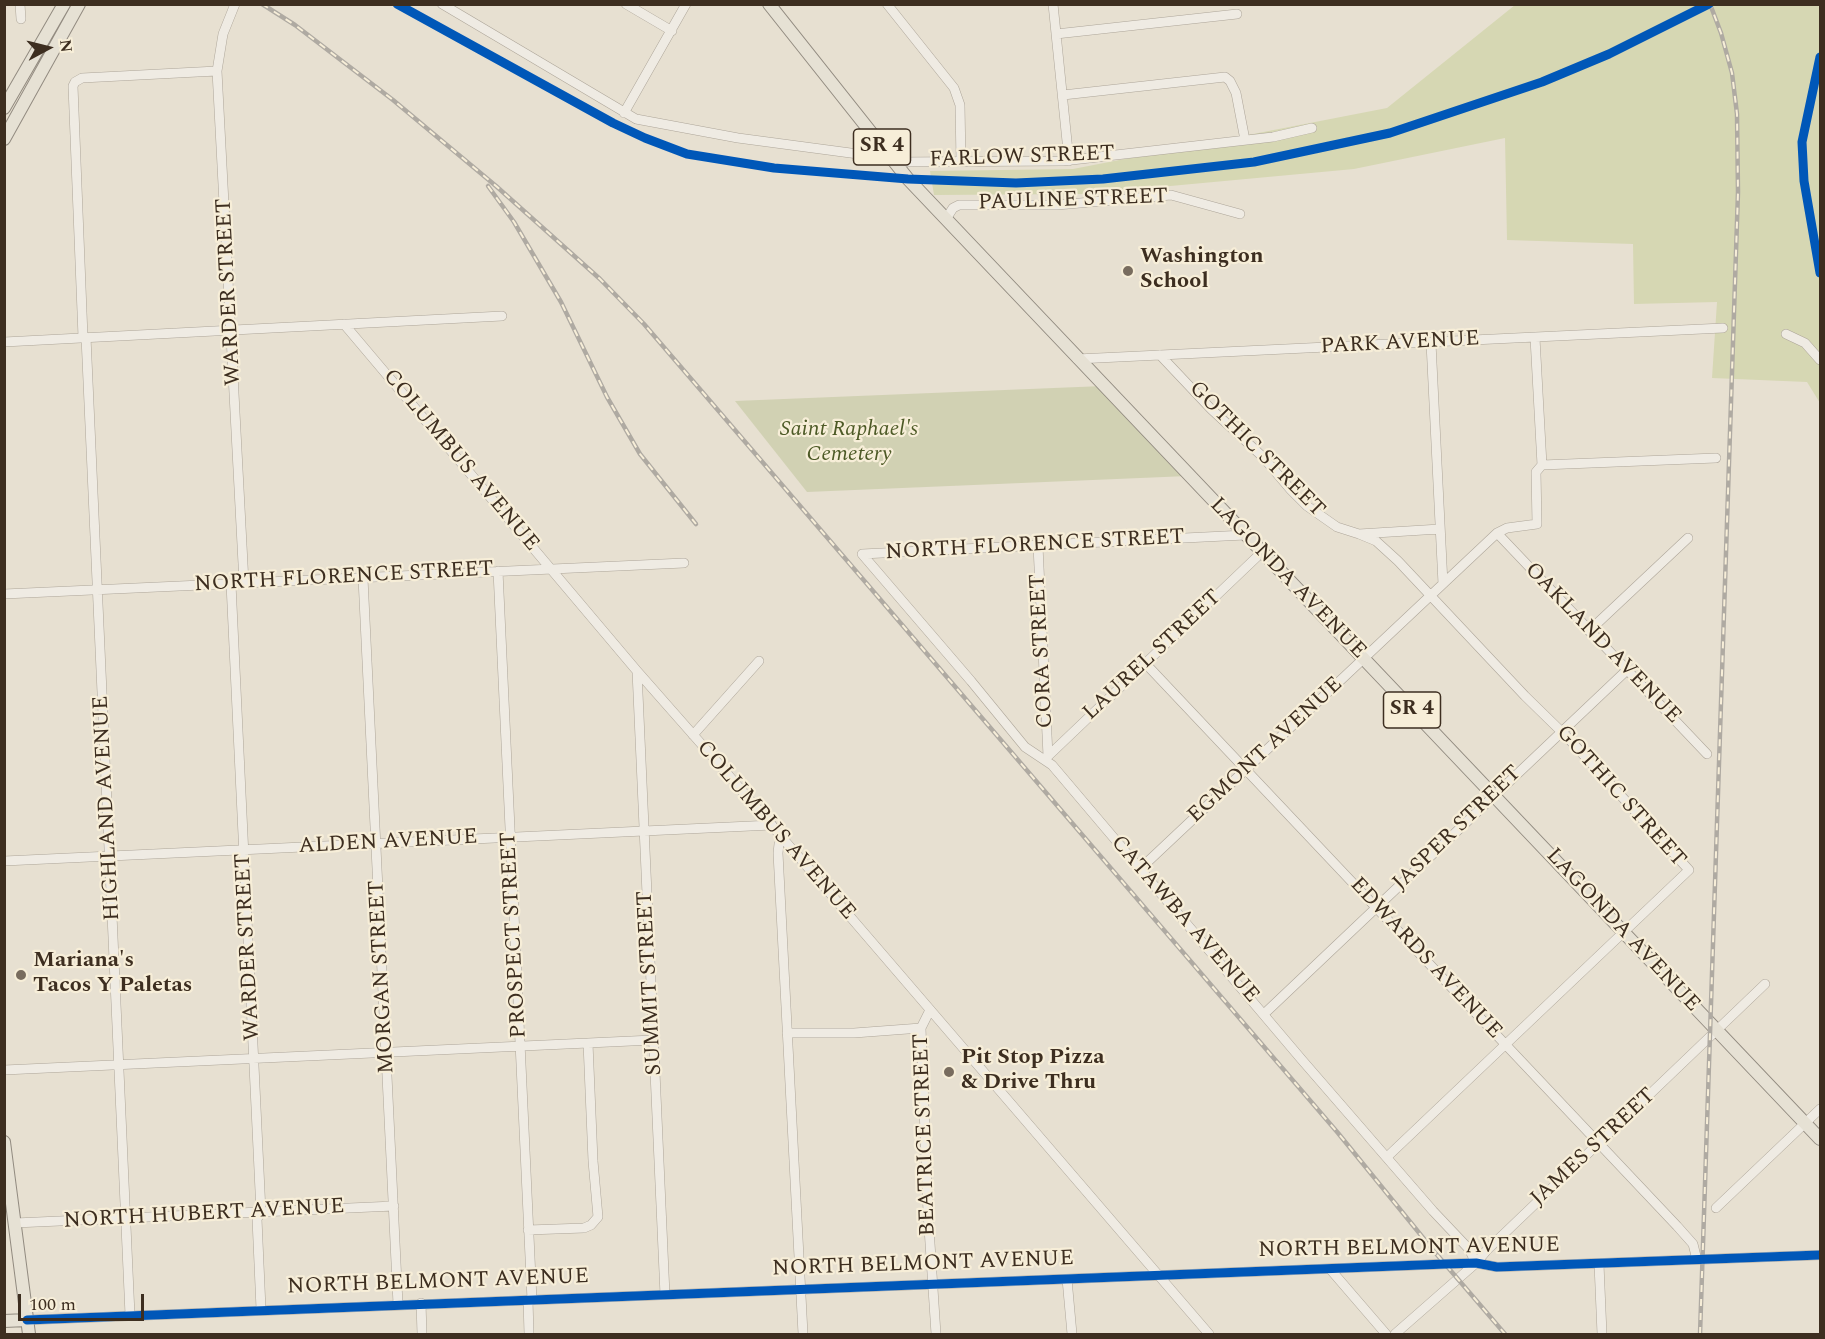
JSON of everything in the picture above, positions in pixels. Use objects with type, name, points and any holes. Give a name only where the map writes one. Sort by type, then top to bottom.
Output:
[{"type":"main road","points":[[4,108],[64,4]]},
{"type":"main road","points":[[4,139],[79,4]]},
{"type":"main road","name":"LAGONDA AVENUE","points":[[769,4],[894,162],[946,219],[1821,1139]]},
{"type":"main road","points":[[4,1142],[29,1335]]},
{"type":"main road","points":[[4,1321],[27,1320]]},
{"type":"street","points":[[20,4],[21,19]]},
{"type":"street","name":"WARDER STREET","points":[[235,4],[223,34],[217,71],[244,583]]},
{"type":"street","name":"FARLOW STREET","points":[[442,4],[636,120],[738,138],[873,156],[894,162],[1070,160],[1273,137],[1312,128]]},
{"type":"street","points":[[626,4],[672,31]]},
{"type":"street","points":[[624,113],[686,4]]},
{"type":"street","points":[[888,4],[954,88],[960,105],[961,162]]},
{"type":"street","points":[[1053,4],[1070,160]]},
{"type":"street","points":[[1056,34],[1237,14]]},
{"type":"street","name":"HIGHLAND AVENUE","points":[[130,1315],[73,86],[77,80],[82,78],[217,71]]},
{"type":"street","points":[[1063,95],[1226,77],[1236,93],[1245,140]]},
{"type":"street","name":"PAULINE STREET","points":[[946,219],[953,208],[958,205],[1058,205],[1172,195],[1240,214]]},
{"type":"street","points":[[4,342],[502,316]]},
{"type":"street","name":"COLUMBUS AVENUE","points":[[344,324],[637,671],[1209,1335]]},
{"type":"street","name":"PARK AVENUE","points":[[1077,359],[1723,328]]},
{"type":"street","points":[[1786,334],[1805,343],[1821,360]]},
{"type":"street","points":[[1497,533],[1507,528],[1537,524],[1536,472],[1542,465],[1536,338]]},
{"type":"street","points":[[1431,343],[1443,584]]},
{"type":"street","name":"GOTHIC STREET","points":[[1160,355],[1211,409],[1263,457],[1307,506],[1337,527],[1376,541],[1561,731],[1689,870],[1388,1157]]},
{"type":"street","points":[[1542,465],[1716,458]]},
{"type":"street","name":"GOTHIC STREET","points":[[1359,534],[1440,529]]},
{"type":"street","name":"EGMONT AVENUE","points":[[1140,869],[1497,533]]},
{"type":"street","name":"OAKLAND AVENUE","points":[[1497,533],[1707,754]]},
{"type":"street","name":"NORTH FLORENCE STREET","points":[[886,583],[862,555],[1245,535]]},
{"type":"street","points":[[1589,631],[1688,538]]},
{"type":"street","name":"CORA STREET","points":[[1038,546],[1047,758]]},
{"type":"street","name":"LAUREL STREET","points":[[1047,758],[1262,553]]},
{"type":"street","name":"NORTH FLORENCE STREET","points":[[4,594],[684,563]]},
{"type":"street","name":"PROSPECT STREET","points":[[498,571],[528,1230],[529,1335]]},
{"type":"street","name":"MORGAN STREET","points":[[363,578],[398,1304]]},
{"type":"street","name":"CATAWBA AVENUE","points":[[886,583],[1025,747],[1035,755],[1047,758],[1264,1014],[1469,1250],[1476,1263]]},
{"type":"street","name":"WARDER STREET","points":[[231,584],[261,1212],[257,1219],[261,1309]]},
{"type":"street","points":[[693,735],[759,661]]},
{"type":"street","name":"EDWARDS AVENUE","points":[[1145,663],[1693,1244],[1697,1260]]},
{"type":"street","name":"JASPER STREET","points":[[1264,1014],[1627,670]]},
{"type":"street","name":"SUMMIT STREET","points":[[637,671],[665,1295]]},
{"type":"street","name":"ALDEN AVENUE","points":[[4,861],[772,825]]},
{"type":"street","points":[[783,839],[779,844],[778,853],[802,1335]]},
{"type":"street","name":"JAMES STREET","points":[[1395,1335],[1476,1263],[1765,984]]},
{"type":"street","name":"BEATRICE STREET","points":[[930,1010],[921,1028],[936,1335]]},
{"type":"street","points":[[787,1033],[854,1033],[921,1028]]},
{"type":"street","points":[[4,1070],[653,1040]]},
{"type":"street","points":[[528,1230],[584,1228],[591,1225],[598,1217],[588,1043]]},
{"type":"street","points":[[1716,1208],[1821,1109]]},
{"type":"street","name":"NORTH HUBERT AVENUE","points":[[15,1223],[394,1206]]},
{"type":"street","name":"NORTH BELMONT AVENUE","points":[[27,1320],[1476,1263],[1497,1267],[1821,1255]]},
{"type":"street","points":[[1599,1264],[1602,1335]]},
{"type":"street","points":[[1330,1269],[1386,1335]]},
{"type":"street","points":[[1068,1278],[1072,1335]]},
{"type":"street","points":[[421,1303],[422,1335]]},
{"type":"green space","points":[[1515,5],[1820,5],[1820,403],[1807,382],[1712,378],[1717,302],[1634,304],[1633,244],[1507,240],[1505,138],[1354,169],[1084,194],[934,195],[930,171],[1073,169],[1387,108]]},
{"type":"green space","name":"Saint Raphael's Cemetery","points":[[1103,386],[1188,476],[807,492],[735,401]]},
{"type":"railway","points":[[262,4],[295,25],[393,100],[496,186],[600,279],[644,324],[1338,1133],[1505,1334]]},
{"type":"railway","points":[[1700,1334],[1738,192],[1737,114],[1732,73],[1710,4]]},
{"type":"railway","points":[[488,186],[514,222],[561,302],[607,397],[640,454],[696,524]]},
{"type":"cycle path","points":[[397,4],[613,123],[687,154],[774,168],[908,179],[1016,183],[1103,179],[1254,162],[1390,133],[1542,82],[1609,54],[1709,4]]},
{"type":"cycle path","points":[[1820,57],[1802,142],[1804,181],[1820,273]]},
{"type":"cycle path","points":[[27,1320],[1446,1264],[1476,1263],[1497,1267],[1820,1255]]},
{"type":"place","name":"Washington School","points":[[1128,271]]},
{"type":"place","name":"Mariana's Tacos Y Paletas","points":[[21,975]]},
{"type":"place","name":"Pit Stop Pizza & Drive Thru","points":[[949,1072]]}]
